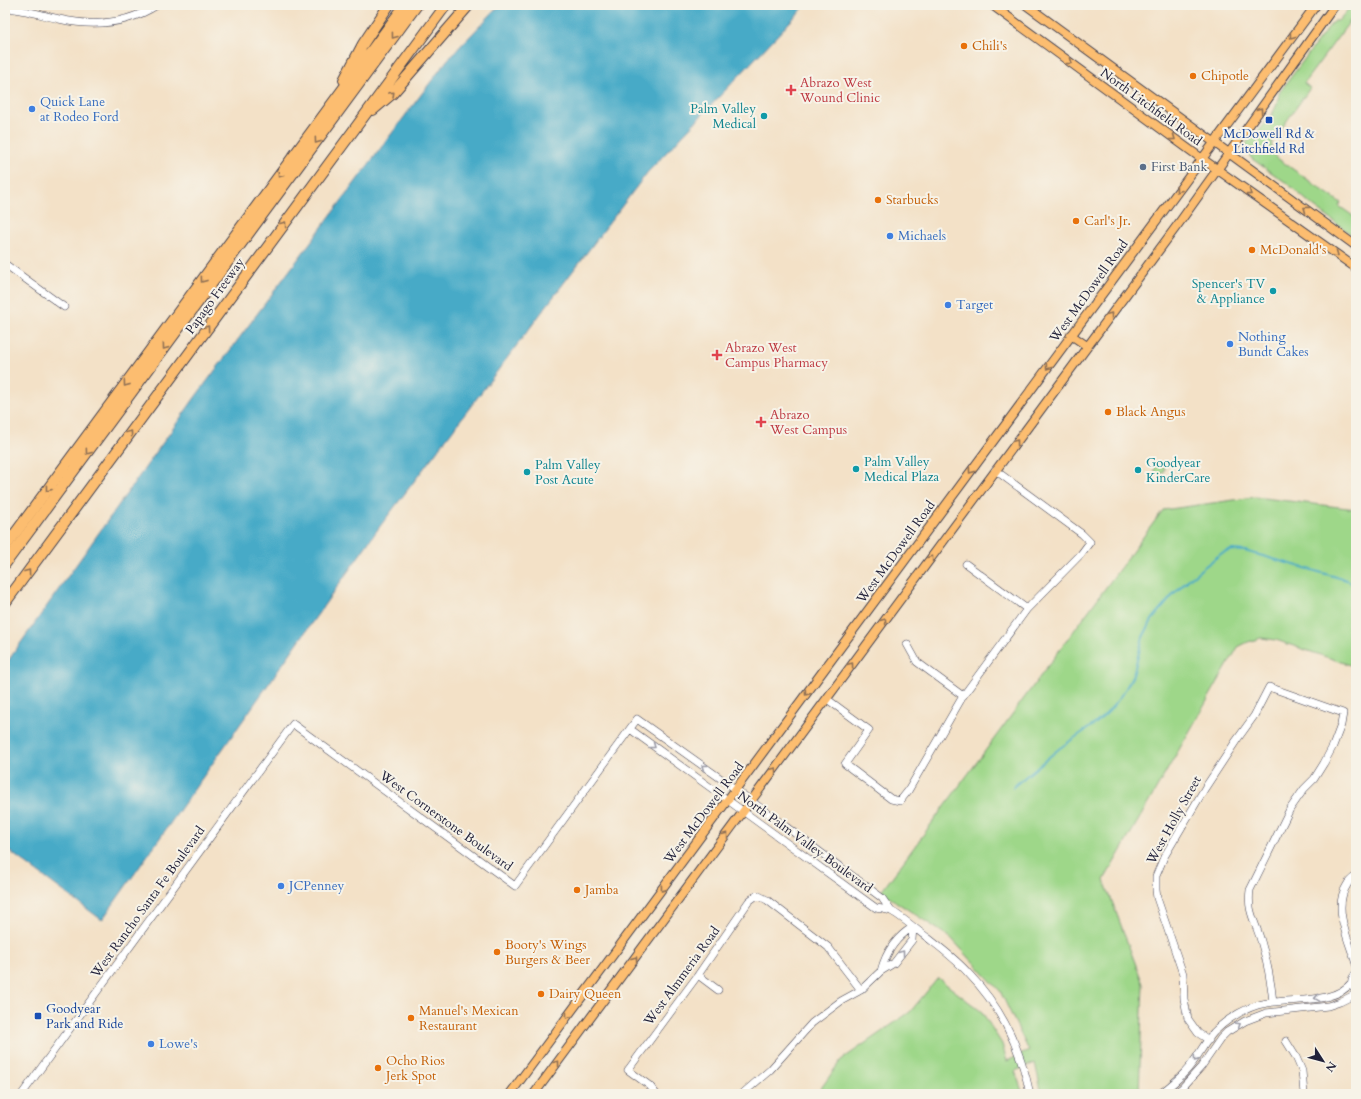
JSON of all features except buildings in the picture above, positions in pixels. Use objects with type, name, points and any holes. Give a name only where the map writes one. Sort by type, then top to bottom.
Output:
[{"type":"highway","points":[[328,110],[363,44],[388,5]]},
{"type":"highway","name":"Papago Freeway","points":[[5,547],[405,5]]},
{"type":"highway","points":[[5,564],[417,5]]},
{"type":"highway","name":"Papago Freeway","points":[[5,603],[446,5]]},
{"type":"highway","points":[[362,119],[392,94],[469,5]]},
{"type":"highway","points":[[5,541],[15,534]]},
{"type":"main road","name":"North Litchfield Road","points":[[992,5],[1202,159],[1356,268]]},
{"type":"main road","name":"North Litchfield Road","points":[[1026,5],[1356,246]]},
{"type":"main road","name":"West McDowell Road","points":[[510,1094],[1316,5]]},
{"type":"main road","points":[[534,1094],[1218,170],[1335,5]]},
{"type":"main road","points":[[1071,335],[1087,346]]},
{"type":"street","points":[[5,8],[70,21],[92,23],[122,20],[140,14],[157,5]]},
{"type":"street","points":[[5,264],[64,307]]},
{"type":"street","points":[[827,699],[869,730],[844,764],[891,799],[900,801],[908,791],[963,696],[1027,609],[1081,554],[1090,542],[1082,534],[995,470]]},
{"type":"street","points":[[966,564],[1027,609]]},
{"type":"street","points":[[907,644],[917,662],[963,696]]},
{"type":"street","name":"West Holly Street","points":[[1209,1040],[1198,1033],[1187,1015],[1184,999],[1183,974],[1157,898],[1156,876],[1164,857],[1182,825],[1223,760],[1254,716],[1269,687],[1343,713],[1341,725],[1333,746],[1314,779],[1304,789],[1290,809],[1262,866],[1255,876],[1250,890],[1250,911],[1266,957],[1272,985],[1273,1002]]},
{"type":"street","name":"North Palm Valley Boulevard","points":[[637,719],[882,898],[891,911],[954,959],[969,974],[995,1006],[1019,1055],[1030,1094]]},
{"type":"street","name":"West Cornerstone Boulevard","points":[[293,724],[515,886],[637,719]]},
{"type":"street","name":"West Rancho Santa Fe Boulevard","points":[[22,1094],[293,724]]},
{"type":"street","name":"North Palm Valley Boulevard","points":[[630,729],[876,908],[891,911]]},
{"type":"street","points":[[1356,876],[1348,883],[1343,892],[1341,909],[1343,922],[1356,964]]},
{"type":"street","name":"West Almmeria Road","points":[[656,1094],[650,1086],[628,1070],[750,901],[757,895],[767,900],[828,947],[861,990]]},
{"type":"street","points":[[881,971],[885,956],[902,933],[913,927]]},
{"type":"street","points":[[742,1094],[770,1070],[812,1024],[841,1001],[861,990],[881,971],[894,963],[912,940],[913,927]]},
{"type":"street","points":[[1160,1094],[1189,1068],[1222,1025],[1238,1014],[1258,1005],[1273,1002],[1331,996],[1348,987],[1356,974]]},
{"type":"street","points":[[698,975],[718,990]]},
{"type":"street","points":[[1352,982],[1353,988],[1356,991]]},
{"type":"street","points":[[1169,1087],[1174,1094],[1182,1088],[1201,1067],[1221,1038],[1227,1032],[1245,1021],[1266,1012],[1328,1006],[1356,994]]},
{"type":"street","points":[[1286,1041],[1296,1057],[1302,1071],[1304,1094]]},
{"type":"green space","points":[[1352,5],[1356,5],[1356,13],[1304,83],[1310,88],[1272,142],[1272,146],[1273,152],[1277,158],[1341,203],[1339,206],[1356,218],[1356,238],[1313,206],[1288,184],[1252,159],[1248,153],[1246,143],[1272,114],[1278,101],[1279,93],[1327,29],[1334,21],[1338,21]]},
{"type":"green space","points":[[1159,464],[1164,469],[1159,474],[1154,469]]},
{"type":"green space","points":[[1255,497],[1356,509],[1356,667],[1276,640],[1261,638],[1238,647],[1104,880],[1143,984],[1139,1094],[1042,1094],[1035,1063],[1015,1071],[1023,1094],[817,1094],[841,1060],[910,1012],[938,978],[982,1012],[1002,1044],[1007,1061],[1029,1051],[1000,991],[951,938],[881,892],[1163,510]]},
{"type":"water","points":[[500,5],[806,5],[647,173],[378,529],[102,920],[5,848],[5,665],[196,396],[386,141],[448,59]]},
{"type":"waterway","points":[[1013,787],[1060,748],[1096,723],[1107,713],[1126,688],[1133,675],[1143,637],[1152,620],[1173,595],[1190,578],[1222,553],[1232,550],[1245,551],[1347,580],[1356,585]]},
{"type":"place","name":"Chili's","points":[[964,46]]},
{"type":"place","name":"Chipotle","points":[[1193,76]]},
{"type":"place","name":"Abrazo West Wound Clinic","points":[[791,90]]},
{"type":"place","name":"Quick Lane at Rodeo Ford","points":[[32,109]]},
{"type":"place","name":"Palm Valley Medical","points":[[764,116]]},
{"type":"place","name":"McDowell Rd & Litchfield Rd","points":[[1269,120]]},
{"type":"place","name":"First Bank","points":[[1143,167]]},
{"type":"place","name":"Starbucks","points":[[878,200]]},
{"type":"place","name":"Carl's Jr.","points":[[1076,221]]},
{"type":"place","name":"Michaels","points":[[890,236]]},
{"type":"place","name":"McDonald's","points":[[1252,250]]},
{"type":"place","name":"Spencer's TV & Appliance","points":[[1273,291]]},
{"type":"place","name":"Target","points":[[948,305]]},
{"type":"place","name":"Nothing Bundt Cakes","points":[[1230,344]]},
{"type":"place","name":"Abrazo West Campus Pharmacy","points":[[717,355]]},
{"type":"place","name":"Black Angus","points":[[1108,412]]},
{"type":"place","name":"Abrazo West Campus","points":[[761,422]]},
{"type":"place","name":"Palm Valley Medical Plaza","points":[[856,469]]},
{"type":"place","name":"Goodyear KinderCare","points":[[1138,470]]},
{"type":"place","name":"Palm Valley Post Acute","points":[[527,472]]},
{"type":"place","name":"JCPenney","points":[[281,886]]},
{"type":"place","name":"Jamba","points":[[577,890]]},
{"type":"place","name":"Booty's Wings Burgers & Beer","points":[[497,952]]},
{"type":"place","name":"Dairy Queen","points":[[541,994]]},
{"type":"place","name":"Goodyear Park and Ride","points":[[38,1016]]},
{"type":"place","name":"Manuel's Mexican Restaurant","points":[[411,1018]]},
{"type":"place","name":"Lowe's","points":[[151,1044]]},
{"type":"place","name":"Ocho Rios Jerk Spot","points":[[378,1068]]}]
